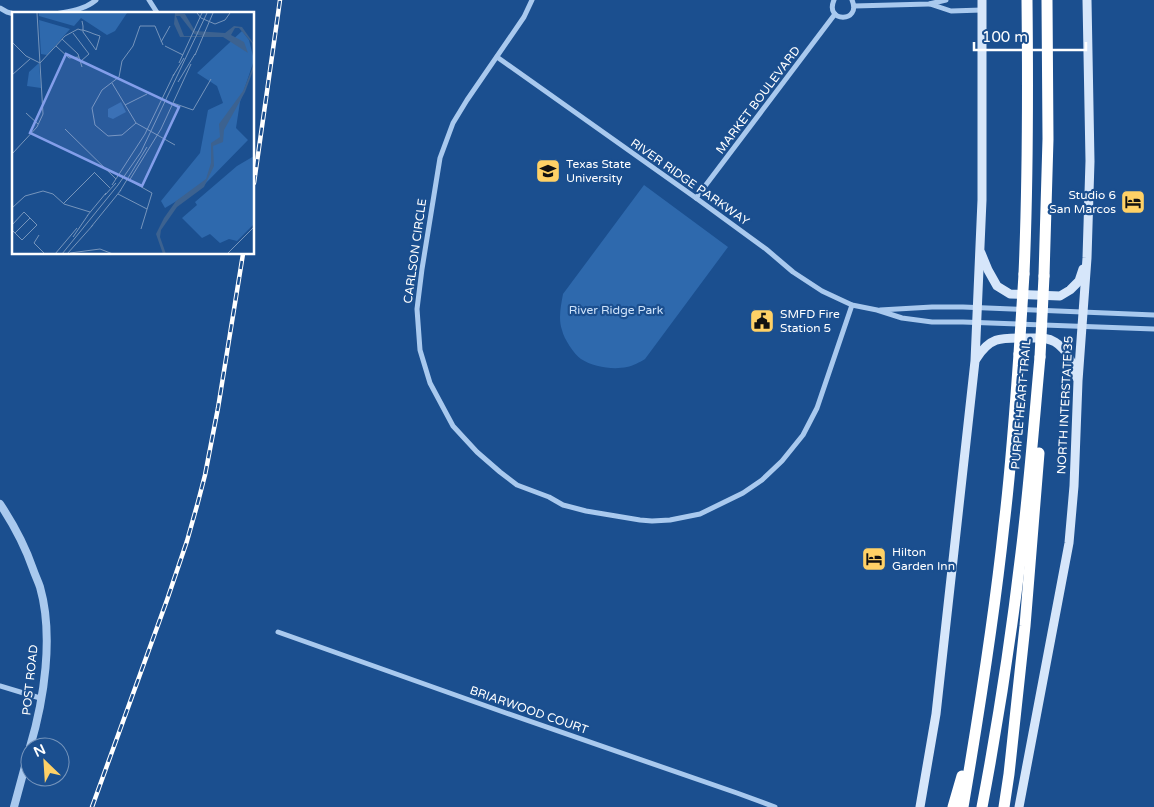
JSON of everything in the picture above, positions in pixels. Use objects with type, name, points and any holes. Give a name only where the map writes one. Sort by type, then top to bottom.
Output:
[{"type":"highway","name":"PURPLE HEART TRAIL","points":[[963,807],[993,611],[1014,427],[1027,194],[1027,0]]},
{"type":"highway","name":"PURPLE HEART TRAIL","points":[[982,807],[1011,630],[1021,552],[1040,357],[1048,139],[1046,0]]},
{"type":"highway","points":[[1004,807],[1010,774],[1027,606],[1039,452],[1042,382],[1040,357]]},
{"type":"highway","points":[[953,807],[977,721]]},
{"type":"main road","points":[[920,807],[936,714],[974,361],[982,200],[982,0]]},
{"type":"main road","name":"NORTH INTERSTATE 35","points":[[1019,807],[1069,543],[1074,486],[1078,381],[1087,258],[1090,161],[1087,0]]},
{"type":"main road","points":[[980,250],[997,286],[1010,294],[1060,296],[1079,281],[1087,258]]},
{"type":"main road","points":[[974,361],[982,349],[990,343],[1003,338],[1046,338],[1055,342],[1068,356],[1078,381]]},
{"type":"street","points":[[65,12],[81,9],[96,0]]},
{"type":"street","points":[[149,0],[157,12]]},
{"type":"street","name":"CARLSON CIRCLE","points":[[532,0],[524,17],[453,124],[440,158],[428,225],[417,309],[420,350],[430,383],[453,426],[477,452],[518,485],[549,497],[563,505],[640,520],[670,520],[700,514],[743,493],[762,480],[782,462],[803,435],[817,408],[852,305]]},
{"type":"street","points":[[834,0],[832,8],[835,14],[841,17],[847,17],[852,13],[854,6],[852,0]]},
{"type":"street","points":[[854,6],[929,4],[946,0]]},
{"type":"street","points":[[929,4],[951,11],[982,10]]},
{"type":"street","points":[[0,8],[12,13]]},
{"type":"street","name":"MARKET BOULEVARD","points":[[696,198],[835,14]]},
{"type":"street","name":"RIVER RIDGE PARKWAY","points":[[497,57],[696,198],[766,249],[793,272],[822,290],[852,305],[902,318],[932,322],[1154,329]]},
{"type":"street","name":"RIVER RIDGE PARKWAY","points":[[877,310],[963,307],[1154,315]]},
{"type":"street","name":"POST ROAD","points":[[0,504],[20,537],[29,557],[40,587],[44,606],[46,667],[33,737]]},
{"type":"street","name":"BRIARWOOD COURT","points":[[278,632],[775,807]]},
{"type":"street","points":[[0,686],[40,698]]},
{"type":"street","name":"POST ROAD","points":[[14,807],[20,784]]},
{"type":"green space","name":"River Ridge Park","points":[[644,185],[728,247],[645,359],[632,366],[621,368],[597,366],[578,357],[565,338],[560,321],[563,294]]},
{"type":"railway","points":[[255,176],[280,0]]},
{"type":"railway","points":[[92,807],[167,600],[198,502],[218,408],[243,255]]},
{"type":"place","name":"Texas State University","points":[[548,171]]},
{"type":"place","name":"Studio 6 San Marcos","points":[[1133,202]]},
{"type":"place","name":"SMFD Fire Station 5","points":[[762,321]]},
{"type":"place","name":"Hilton Garden Inn","points":[[874,559]]}]
